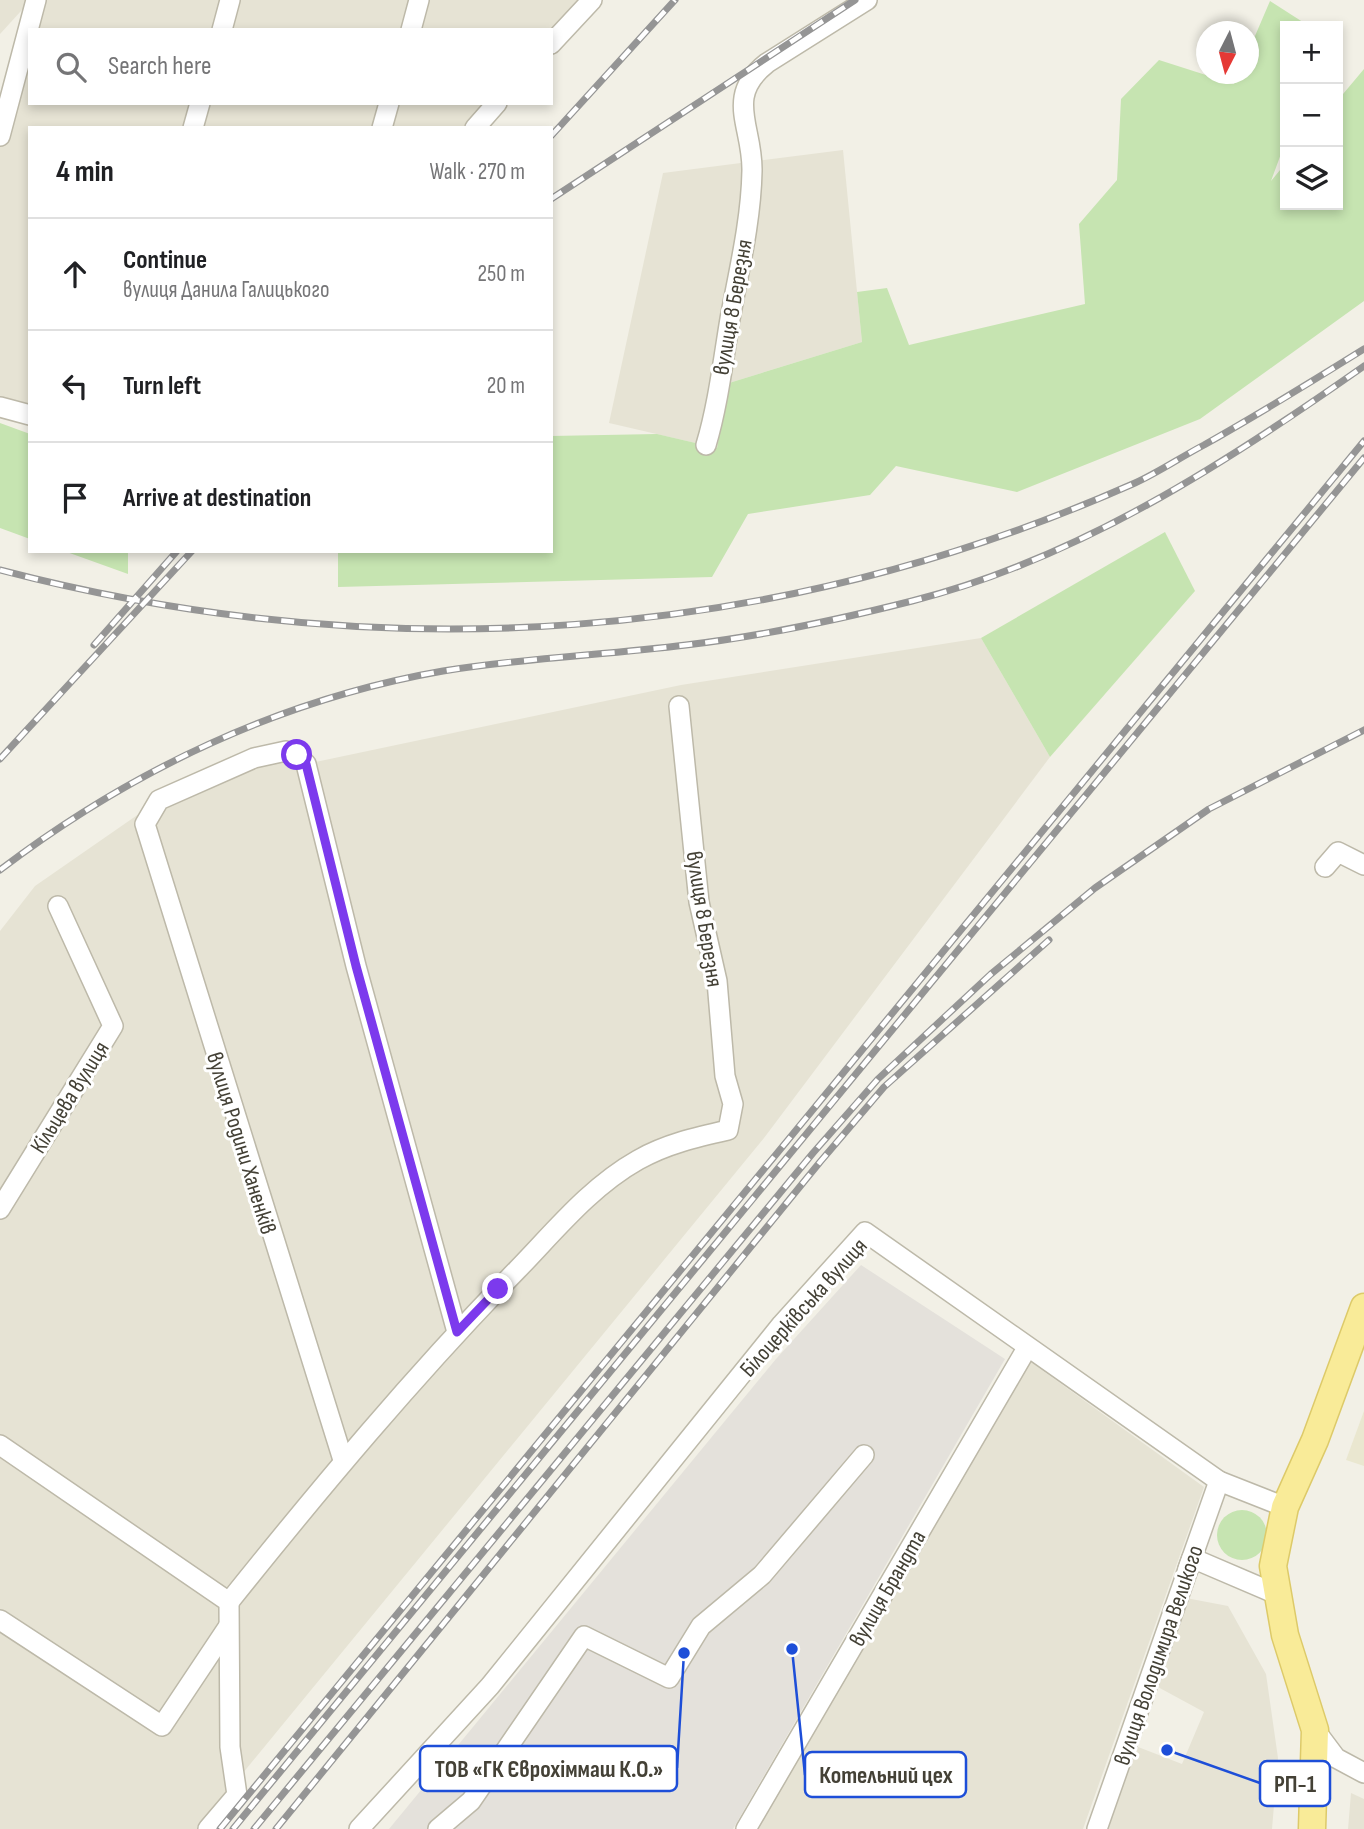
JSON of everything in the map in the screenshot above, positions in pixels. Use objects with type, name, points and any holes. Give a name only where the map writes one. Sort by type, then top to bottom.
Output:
[{"type":"main road","points":[[1312,1829],[1315,1730],[1285,1635],[1273,1566],[1286,1507],[1315,1440],[1364,1307]]},
{"type":"street","points":[[29,28],[36,0]]},
{"type":"street","points":[[223,28],[230,0]]},
{"type":"street","points":[[412,28],[419,0]]},
{"type":"street","points":[[553,42],[592,0]]},
{"type":"street","name":"вулиця 8 Березня","points":[[706,445],[749,214],[752,168],[742,100],[752,75],[867,0]]},
{"type":"street","points":[[0,136],[28,30]]},
{"type":"street","points":[[194,126],[199,105]]},
{"type":"street","points":[[383,126],[389,105]]},
{"type":"street","points":[[477,126],[495,105]]},
{"type":"street","points":[[0,407],[28,414]]},
{"type":"street","name":"вулиця 8 Березня","points":[[457,1332],[596,1190],[637,1160],[678,1142],[728,1130],[733,1104],[725,1076],[717,981],[699,902],[679,706]]},
{"type":"street","name":"вулиця Родини Ханенків","points":[[342,1460],[145,824],[159,800],[254,758],[286,751],[297,755],[306,764],[356,966],[457,1332]]},
{"type":"street","points":[[1325,867],[1338,852],[1364,865]]},
{"type":"street","name":"Кільцева вулиця","points":[[0,1209],[113,1026],[58,906]]},
{"type":"street","name":"Білоцерківська вулиця","points":[[359,1829],[490,1686],[782,1324],[865,1232],[1219,1481],[1286,1507]]},
{"type":"street","points":[[208,1829],[237,1795],[230,1747],[229,1602],[342,1460],[457,1332]]},
{"type":"street","name":"вулиця Брандта","points":[[747,1829],[1027,1348]]},
{"type":"street","points":[[0,1445],[229,1602]]},
{"type":"street","points":[[438,1829],[471,1801],[584,1636],[669,1678],[701,1626],[762,1575],[864,1455]]},
{"type":"street","name":"вулиця Володимира Великого","points":[[1097,1829],[1219,1481]]},
{"type":"street","points":[[1192,1558],[1276,1594]]},
{"type":"street","points":[[0,1620],[162,1726],[228,1627]]},
{"type":"street","points":[[1315,1730],[1336,1758],[1364,1773]]},
{"type":"shaded area","points":[[0,0],[31,0],[0,34]]},
{"type":"shaded area","points":[[36,0],[592,0],[553,29],[29,28]]},
{"type":"shaded area","points":[[28,30],[28,105],[495,105],[477,126],[28,126],[28,414],[0,407],[0,136]]},
{"type":"shaded area","points":[[843,150],[862,342],[729,383],[717,448],[609,423],[663,173]]},
{"type":"shaded area","points":[[981,638],[1050,757],[764,1138],[197,1829],[0,1829],[0,931],[35,886],[159,800],[286,751],[306,764],[681,685]]},
{"type":"shaded area","points":[[861,1265],[1005,1359],[733,1829],[389,1829],[776,1359]]},
{"type":"shaded area","points":[[1028,1360],[1204,1487],[1083,1829],[757,1829]]},
{"type":"shaded area","points":[[1364,1411],[1364,1466],[1346,1460]]},
{"type":"shaded area","points":[[1186,1598],[1228,1606],[1266,1674],[1278,1758],[1272,1829],[1105,1829],[1133,1745],[1182,1764],[1204,1712],[1156,1686]]},
{"type":"shaded area","points":[[1351,1793],[1364,1799],[1364,1829],[1348,1829]]},
{"type":"green space","points":[[1270,1],[1301,21],[1280,21],[1280,157],[1271,181],[1280,170],[1280,210],[1343,210],[1343,94],[1364,69],[1364,301],[1200,419],[1017,492],[896,466],[870,495],[748,514],[712,577],[338,587],[338,553],[553,553],[553,436],[657,434],[717,448],[729,383],[862,342],[857,292],[887,288],[909,345],[1085,304],[1079,224],[1117,180],[1121,99],[1159,60],[1196,72],[1196,84],[1259,84],[1259,27]]},
{"type":"green space","points":[[0,423],[28,433],[28,538],[0,528]]},
{"type":"green space","points":[[1165,532],[1195,591],[1050,757],[981,638]]},
{"type":"green space","points":[[70,553],[128,553],[128,574]]},
{"type":"green space","points":[[1242,1510],[1260,1517],[1267,1535],[1260,1553],[1242,1560],[1224,1553],[1217,1535],[1224,1517]]},
{"type":"railway","points":[[553,134],[675,0]]},
{"type":"railway","points":[[553,198],[855,0]]},
{"type":"railway","points":[[0,570],[144,602],[288,621],[432,629],[575,624],[717,608],[858,579],[998,537],[1135,483],[1245,422],[1364,349]]},
{"type":"railway","points":[[0,870],[101,801],[155,771],[266,720],[324,700],[443,671],[686,645],[772,632],[884,608],[973,583],[1092,534],[1148,504],[1258,438],[1364,366]]},
{"type":"railway","points":[[220,1829],[1364,441]]},
{"type":"railway","points":[[233,1829],[1364,458]]},
{"type":"railway","points":[[94,645],[175,553]]},
{"type":"railway","points":[[0,759],[190,553]]},
{"type":"railway","points":[[254,1829],[813,1153],[878,1079],[991,974],[1095,888],[1209,809],[1364,730]]},
{"type":"railway","points":[[276,1829],[884,1087],[1049,940]]},
{"type":"place","name":"Котельний цех","points":[[792,1649]]},
{"type":"place","name":"ТОВ «ГК Єврохіммаш К.О.»","points":[[684,1653]]},
{"type":"place","name":"РП-1","points":[[1167,1750]]},
{"type":"route","points":[[297,755],[306,764],[356,966],[457,1332],[498,1289]]}]
